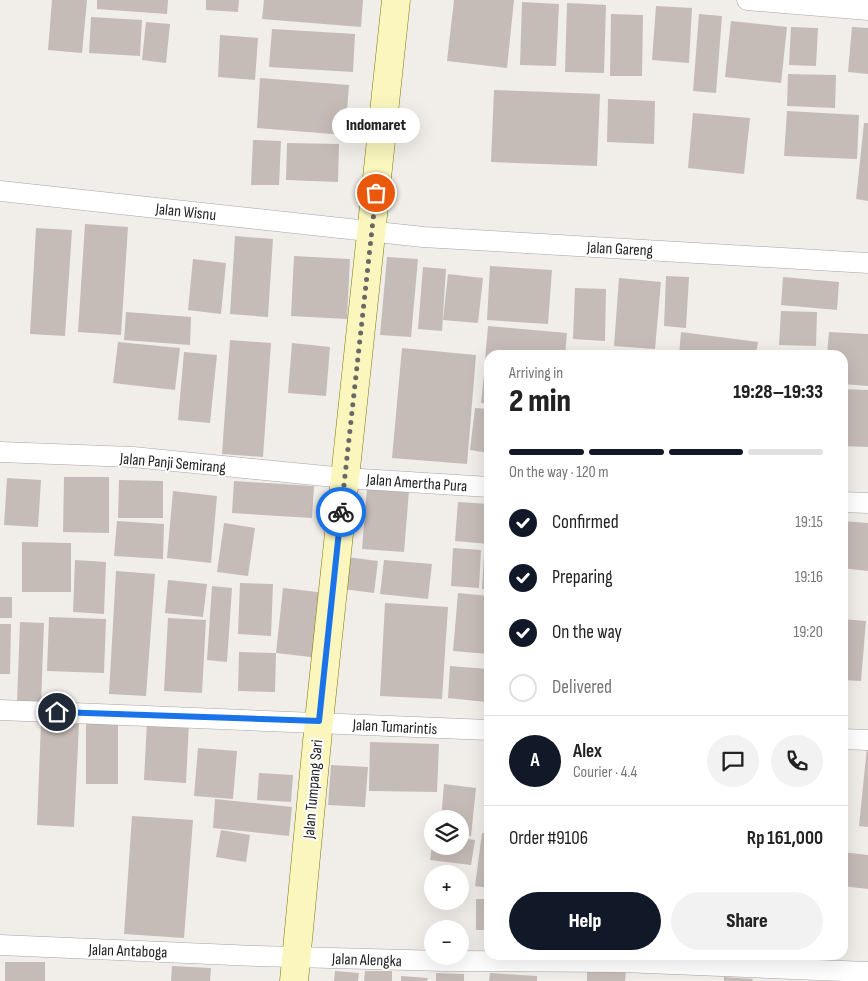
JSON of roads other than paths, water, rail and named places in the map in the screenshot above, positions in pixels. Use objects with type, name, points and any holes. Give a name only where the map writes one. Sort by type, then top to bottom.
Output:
[{"type":"main road","name":"Jalan Tumpang Sari","points":[[296,969],[311,721],[345,478],[396,0]]},
{"type":"street","points":[[746,0],[868,10]]},
{"type":"street","name":"Jalan Wisnu","points":[[0,191],[372,232]]},
{"type":"street","name":"Jalan Gareng","points":[[372,232],[433,238],[868,263]]},
{"type":"street","name":"Jalan Panji Semirang","points":[[0,452],[133,457],[345,478]]},
{"type":"street","name":"Jalan Amertha Pura","points":[[345,478],[484,487]]},
{"type":"street","points":[[848,502],[868,503]]},
{"type":"street","name":"Jalan Tumarintis","points":[[0,710],[311,721],[387,727],[484,730]]},
{"type":"street","points":[[848,739],[868,740]]},
{"type":"street","name":"Jalan Antaboga","points":[[0,945],[256,956]]},
{"type":"street","name":"Jalan Alengka","points":[[256,956],[296,969],[444,961],[632,962],[868,972]]},
{"type":"place","name":"Indomaret","points":[[376,193]]}]
